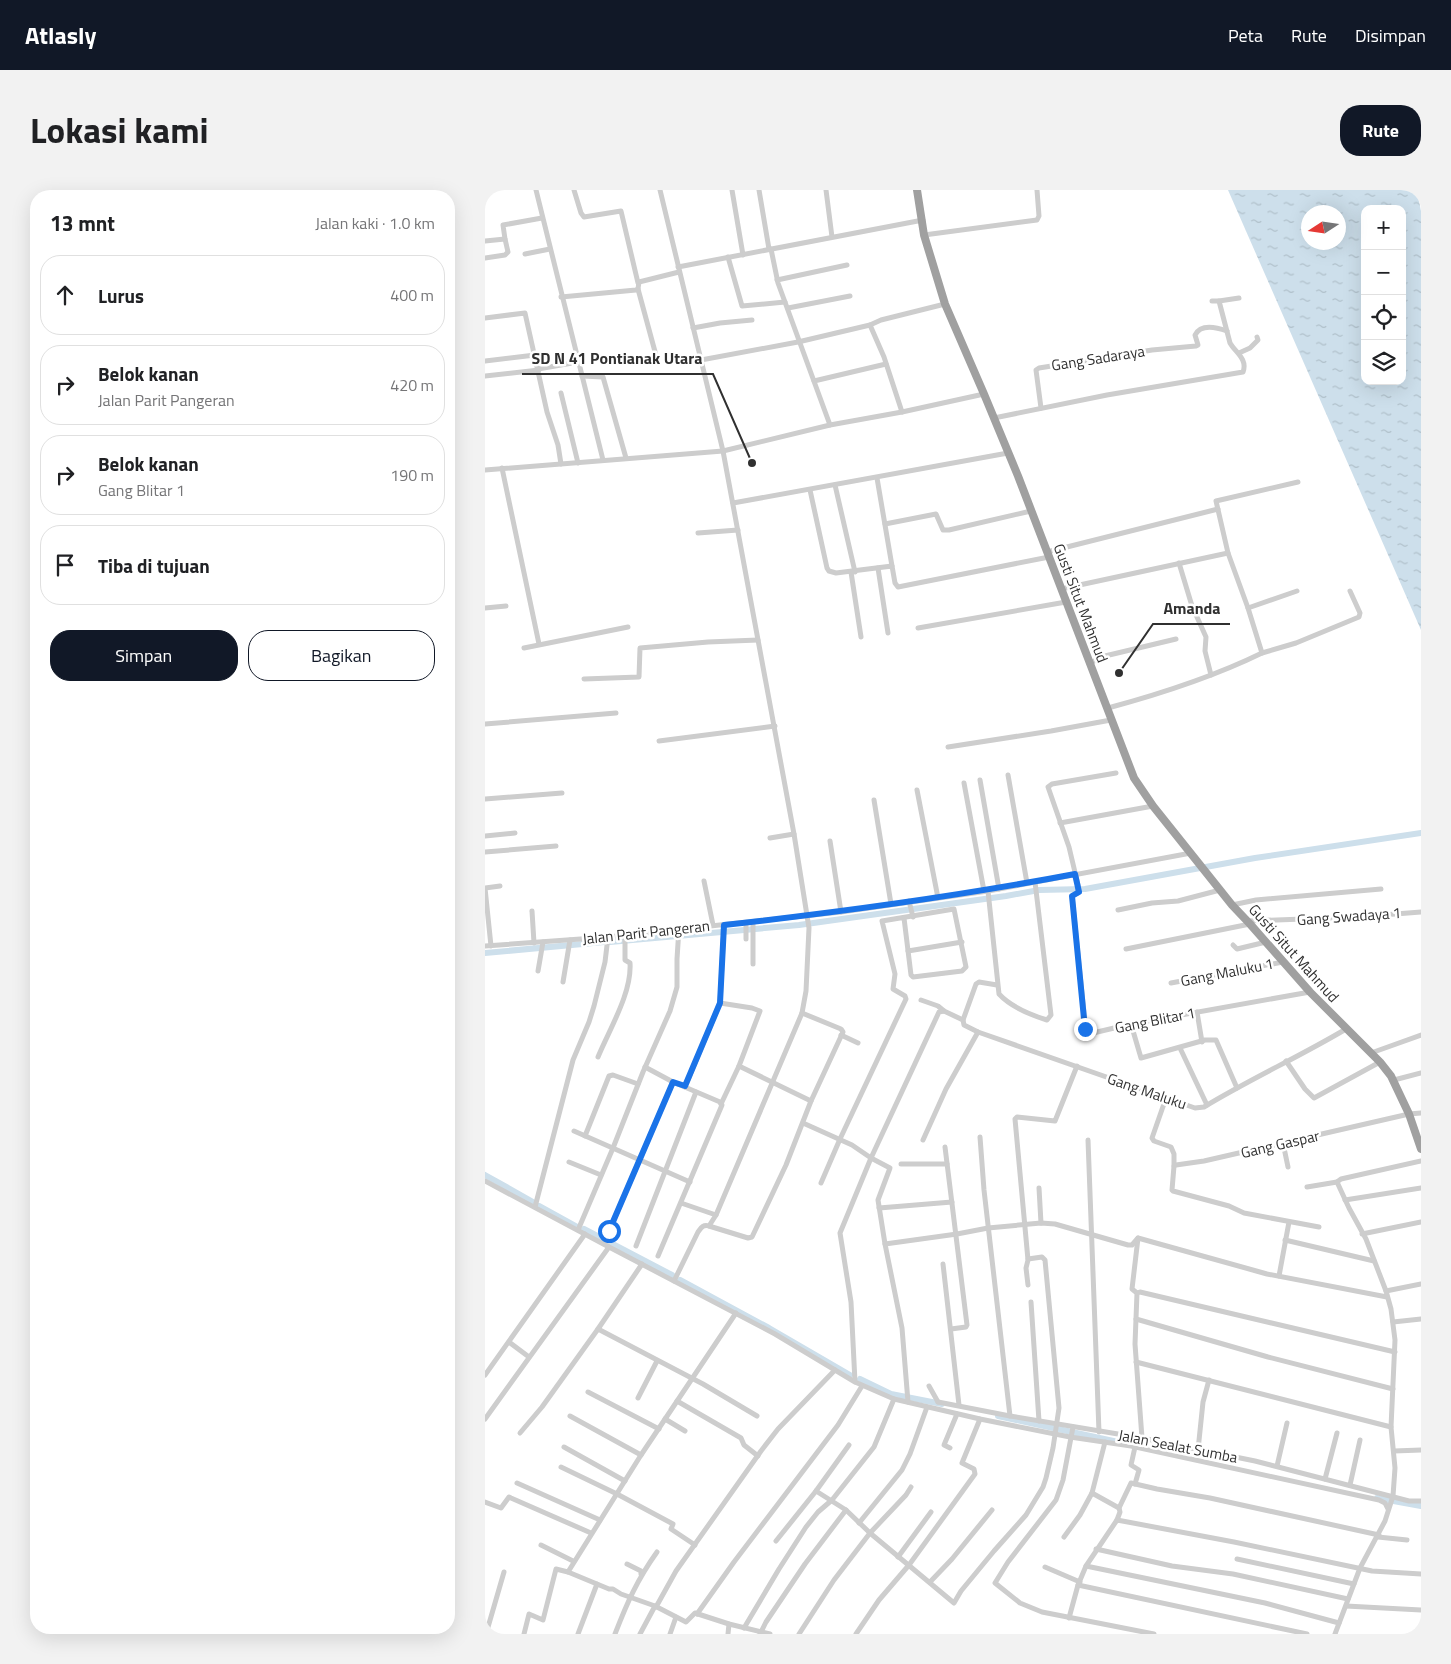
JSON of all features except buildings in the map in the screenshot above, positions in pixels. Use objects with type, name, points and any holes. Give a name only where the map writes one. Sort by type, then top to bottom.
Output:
[{"type":"highway","name":"Gusti Situt Mahmud","points":[[917,190],[924,235],[945,304],[994,418],[1135,778],[1153,806],[1232,905],[1310,992],[1380,1062],[1394,1080],[1409,1114],[1421,1149]]},
{"type":"street","points":[[536,190],[561,297],[603,460]]},
{"type":"street","points":[[574,190],[584,217],[621,211],[638,290],[657,359]]},
{"type":"street","points":[[660,190],[723,451],[775,726],[809,928],[807,991],[802,1013],[716,1215],[709,1226]]},
{"type":"street","points":[[732,190],[743,255]]},
{"type":"street","points":[[759,190],[777,280],[798,342],[830,425]]},
{"type":"street","points":[[826,190],[833,237]]},
{"type":"street","points":[[924,235],[1037,220],[1039,216],[1037,190]]},
{"type":"street","points":[[485,258],[507,254],[503,225],[542,218]]},
{"type":"street","points":[[638,283],[728,257],[923,220]]},
{"type":"street","points":[[485,241],[505,239]]},
{"type":"street","points":[[525,254],[550,250]]},
{"type":"street","points":[[728,257],[742,306],[785,302]]},
{"type":"street","points":[[777,280],[847,265]]},
{"type":"street","points":[[561,297],[638,290]]},
{"type":"street","points":[[788,308],[850,296]]},
{"type":"street","points":[[1212,301],[1239,298]]},
{"type":"street","points":[[994,418],[1143,388],[1243,372],[1244,365],[1239,353],[1230,343],[1219,301]]},
{"type":"street","points":[[701,360],[798,342],[870,325],[881,320],[945,304]]},
{"type":"street","points":[[485,318],[525,313],[539,369],[547,412],[558,445],[561,464]]},
{"type":"street","points":[[693,328],[752,320]]},
{"type":"street","points":[[870,325],[886,364],[902,412]]},
{"type":"street","name":"Gang Sadaraya","points":[[1041,408],[1036,370],[1039,368],[1170,348],[1197,346],[1195,332],[1204,327],[1227,331]]},
{"type":"street","points":[[1239,353],[1255,344],[1258,340],[1257,337]]},
{"type":"street","points":[[485,361],[535,355]]},
{"type":"street","points":[[485,376],[578,362]]},
{"type":"street","points":[[814,380],[886,364]]},
{"type":"street","points":[[582,376],[603,377],[626,458]]},
{"type":"street","points":[[561,393],[578,462]]},
{"type":"street","points":[[485,470],[723,451],[830,425],[984,394]]},
{"type":"street","points":[[733,504],[1008,454]]},
{"type":"street","points":[[502,468],[539,644]]},
{"type":"street","points":[[877,478],[895,584],[898,587],[1048,555],[1218,509]]},
{"type":"street","points":[[1262,653],[1228,553],[1218,509],[1213,502],[1299,482]]},
{"type":"street","points":[[835,485],[853,572],[861,638]]},
{"type":"street","points":[[810,490],[829,571],[836,573],[853,572],[892,566]]},
{"type":"street","points":[[885,524],[936,514],[943,530],[949,530],[1031,511]]},
{"type":"street","points":[[698,533],[737,530]]},
{"type":"street","points":[[1061,589],[1228,553]]},
{"type":"street","points":[[1179,563],[1193,606],[1206,637],[1205,651],[1211,675]]},
{"type":"street","points":[[878,568],[888,633]]},
{"type":"street","points":[[1248,608],[1297,591]]},
{"type":"street","points":[[1108,708],[1149,697],[1211,675],[1262,653],[1296,642],[1359,617],[1360,613],[1350,591]]},
{"type":"street","points":[[918,628],[1066,602]]},
{"type":"street","points":[[485,608],[506,606]]},
{"type":"street","points":[[524,648],[628,627]]},
{"type":"street","points":[[1090,663],[1105,656],[1176,639]]},
{"type":"street","points":[[585,680],[639,677],[640,648],[758,640]]},
{"type":"street","points":[[485,724],[616,713]]},
{"type":"street","points":[[948,748],[1111,720]]},
{"type":"street","points":[[659,741],[775,726]]},
{"type":"street","points":[[1075,874],[1069,847],[1048,791],[1048,785],[1116,773]]},
{"type":"street","points":[[1008,775],[1027,883]]},
{"type":"street","points":[[980,780],[999,889]]},
{"type":"street","points":[[964,783],[990,900],[999,994],[1010,1003],[1047,1020],[1051,1015],[1035,884]]},
{"type":"street","points":[[917,790],[938,898]]},
{"type":"street","points":[[485,799],[561,793]]},
{"type":"street","points":[[874,800],[891,904]]},
{"type":"street","points":[[1060,823],[1153,806]]},
{"type":"street","points":[[485,836],[515,833]]},
{"type":"street","points":[[770,838],[794,834]]},
{"type":"street","points":[[830,841],[841,912]]},
{"type":"street","points":[[485,852],[556,846]]},
{"type":"street","name":"Jalan Parit Pangeran","points":[[488,946],[534,942],[543,944],[678,931],[713,925],[746,930],[753,922],[808,917],[987,892],[1027,883],[1035,884],[1075,874],[1193,856]]},
{"type":"street","name":"Gang Blitar 1","points":[[1075,874],[1079,891],[1072,896],[1086,1032],[1310,992]]},
{"type":"street","points":[[704,881],[713,925]]},
{"type":"street","points":[[488,946],[485,888],[500,886]]},
{"type":"street","points":[[1232,905],[1259,900],[1381,889]]},
{"type":"street","points":[[1118,910],[1152,903],[1178,901],[1220,890]]},
{"type":"street","points":[[910,903],[912,915]]},
{"type":"street","points":[[821,1183],[906,999],[905,996],[893,989],[895,974],[881,922],[883,920],[953,909],[955,911],[965,968],[962,971],[913,977],[903,918]]},
{"type":"street","points":[[532,911],[534,942]]},
{"type":"street","name":"Gang Swadaya 1","points":[[1126,949],[1249,923],[1421,912]]},
{"type":"street","points":[[753,922],[753,964]]},
{"type":"street","points":[[685,1086],[720,1003],[723,926]]},
{"type":"street","points":[[578,1230],[670,1011],[677,987],[678,931]]},
{"type":"street","points":[[597,1057],[625,995],[630,963],[625,960],[625,935]]},
{"type":"street","points":[[535,1207],[573,1060],[594,1006],[605,962],[608,937]]},
{"type":"street","points":[[563,982],[570,940]]},
{"type":"street","points":[[908,951],[961,942]]},
{"type":"street","points":[[1233,945],[1237,949],[1266,942]]},
{"type":"street","points":[[538,971],[543,944]]},
{"type":"street","name":"Gang Maluku 1","points":[[1171,983],[1283,962]]},
{"type":"street","points":[[921,1000],[938,1006],[963,1020],[976,984],[979,982],[997,985]]},
{"type":"street","points":[[658,1256],[761,1011],[720,1003]]},
{"type":"street","points":[[855,1382],[851,1302],[839,1237],[871,1158],[930,1030],[939,1012],[944,1011]]},
{"type":"street","points":[[1197,1012],[1202,1042]]},
{"type":"street","points":[[674,1281],[701,1227],[705,1225],[752,1237],[786,1165],[811,1101],[843,1032],[841,1029],[802,1013]]},
{"type":"street","name":"Gang Maluku","points":[[963,1020],[964,1025],[978,1032],[1195,1108],[1207,1105],[1345,1029]]},
{"type":"street","points":[[1131,1024],[1141,1058],[1216,1040],[1237,1088]]},
{"type":"street","points":[[923,1140],[946,1089],[978,1032]]},
{"type":"street","points":[[841,1035],[858,1042]]},
{"type":"street","points":[[1371,1054],[1421,1035]]},
{"type":"street","points":[[1180,1048],[1207,1105]]},
{"type":"street","points":[[1286,1061],[1305,1089],[1314,1098],[1380,1062]]},
{"type":"street","points":[[739,1066],[811,1101]]},
{"type":"street","points":[[1028,1285],[1026,1268],[1028,1259],[1015,1119],[1055,1121],[1077,1066]]},
{"type":"street","points":[[645,1067],[721,1104]]},
{"type":"street","points":[[1394,1080],[1421,1073]]},
{"type":"street","points":[[585,1136],[609,1076],[613,1075],[639,1084]]},
{"type":"street","points":[[609,1231],[638,1159],[673,1082]]},
{"type":"street","points":[[636,1246],[664,1170],[696,1092]]},
{"type":"street","points":[[1166,1098],[1152,1138],[1154,1141],[1171,1147],[1174,1154],[1173,1192],[1229,1206],[1244,1214],[1319,1227]]},
{"type":"street","name":"Gang Gaspar","points":[[1174,1166],[1409,1114],[1421,1113]]},
{"type":"street","points":[[803,1123],[852,1145],[890,1168],[879,1196],[879,1208],[902,1328],[908,1402]]},
{"type":"street","points":[[574,1131],[690,1182]]},
{"type":"street","points":[[980,1137],[1008,1416],[1003,1423]]},
{"type":"street","points":[[1088,1140],[1090,1235],[1099,1432]]},
{"type":"street","points":[[1283,1143],[1288,1167]]},
{"type":"street","points":[[945,1148],[967,1325],[966,1327],[951,1329]]},
{"type":"street","points":[[1307,1187],[1337,1182],[1341,1179],[1421,1161]]},
{"type":"street","points":[[569,1162],[601,1175]]},
{"type":"street","points":[[901,1164],[947,1164]]},
{"type":"street","name":"Jalan Sealat Sumba","points":[[485,1181],[775,1334],[862,1386],[894,1399],[927,1406],[959,1405],[1039,1421],[1056,1429],[1072,1432],[1099,1432],[1142,1438],[1277,1466],[1409,1500],[1421,1501]]},
{"type":"street","points":[[1335,1634],[1360,1568],[1385,1522],[1393,1496],[1395,1468],[1391,1427],[1395,1352],[1393,1322],[1387,1294],[1374,1261],[1337,1182]]},
{"type":"street","points":[[1039,1188],[1041,1223]]},
{"type":"street","points":[[1345,1200],[1421,1188]]},
{"type":"street","points":[[879,1208],[952,1202]]},
{"type":"street","points":[[681,1203],[716,1215]]},
{"type":"street","points":[[1279,1276],[1289,1222]]},
{"type":"street","points":[[1362,1234],[1421,1222]]},
{"type":"street","points":[[885,1244],[989,1228],[1041,1223],[1055,1224],[1128,1246],[1132,1245],[1138,1238]]},
{"type":"street","points":[[485,1375],[585,1234]]},
{"type":"street","points":[[1138,1238],[1279,1276],[1387,1294],[1421,1284]]},
{"type":"street","points":[[1138,1238],[1132,1289],[1137,1293],[1140,1292],[1395,1352]]},
{"type":"street","points":[[1285,1240],[1374,1261]]},
{"type":"street","points":[[485,1418],[609,1247]]},
{"type":"street","points":[[817,1491],[845,1510],[954,1603],[970,1580],[1029,1512],[1045,1483],[1059,1408],[1045,1260],[1042,1257],[1028,1259]]},
{"type":"street","points":[[520,1433],[542,1407],[642,1264]]},
{"type":"street","points":[[943,1264],[959,1405]]},
{"type":"street","points":[[1137,1293],[1135,1319],[1136,1362],[1142,1438]]},
{"type":"street","points":[[1031,1302],[1039,1421]]},
{"type":"street","points":[[568,1572],[573,1561],[641,1455],[736,1313]]},
{"type":"street","points":[[1135,1319],[1268,1358],[1393,1389]]},
{"type":"street","points":[[1393,1322],[1421,1319]]},
{"type":"street","points":[[598,1329],[757,1416]]},
{"type":"street","points":[[509,1342],[529,1357]]},
{"type":"street","points":[[638,1398],[657,1361]]},
{"type":"street","points":[[1136,1362],[1391,1427]]},
{"type":"street","points":[[640,1634],[669,1581],[758,1456],[779,1429],[835,1370]]},
{"type":"street","points":[[1197,1450],[1203,1402],[1209,1380]]},
{"type":"street","points":[[697,1614],[745,1547],[838,1425],[862,1386]]},
{"type":"street","points":[[929,1386],[936,1406],[957,1414],[1003,1423],[1072,1432],[1105,1442],[1379,1500],[1389,1508]]},
{"type":"street","points":[[588,1392],[659,1429]]},
{"type":"street","points":[[745,1628],[805,1527],[832,1500],[874,1447],[894,1399]]},
{"type":"street","points":[[677,1401],[741,1438],[744,1445],[758,1456]]},
{"type":"street","points":[[859,1523],[902,1470],[910,1454],[927,1406]]},
{"type":"street","points":[[950,1448],[944,1445],[957,1414]]},
{"type":"street","points":[[570,1416],[641,1455]]},
{"type":"street","points":[[665,1419],[685,1431]]},
{"type":"street","points":[[856,1634],[879,1600],[909,1565],[975,1474],[974,1468],[962,1463],[980,1419]]},
{"type":"street","points":[[1277,1466],[1287,1423]]},
{"type":"street","points":[[1072,1432],[1063,1480],[1056,1500],[1008,1562],[995,1583],[1020,1603],[1042,1612],[1135,1632],[1154,1634]]},
{"type":"street","points":[[1325,1479],[1337,1433]]},
{"type":"street","points":[[1350,1485],[1360,1440]]},
{"type":"street","points":[[1064,1537],[1080,1515],[1092,1492],[1105,1442]]},
{"type":"street","points":[[776,1541],[817,1491],[849,1445]]},
{"type":"street","points":[[1135,1447],[1131,1465],[1139,1470],[1135,1484]]},
{"type":"street","points":[[564,1448],[625,1481]]},
{"type":"street","points":[[1394,1451],[1421,1450]]},
{"type":"street","points":[[561,1467],[673,1524],[671,1529],[695,1545]]},
{"type":"street","points":[[517,1483],[600,1520]]},
{"type":"street","points":[[1069,1618],[1086,1566],[1117,1520],[1120,1512],[1119,1508],[1131,1483],[1216,1499],[1378,1536],[1407,1540]]},
{"type":"street","points":[[799,1634],[834,1580],[870,1533],[906,1495],[911,1487]]},
{"type":"street","points":[[1092,1492],[1119,1508]]},
{"type":"street","points":[[485,1502],[501,1508],[509,1497],[591,1533]]},
{"type":"street","points":[[760,1633],[805,1564],[845,1510]]},
{"type":"street","points":[[930,1582],[952,1560],[992,1510]]},
{"type":"street","points":[[898,1557],[931,1512]]},
{"type":"street","points":[[1117,1520],[1373,1571],[1421,1574]]},
{"type":"street","points":[[541,1545],[573,1561]]},
{"type":"street","points":[[1096,1550],[1172,1566],[1233,1574],[1348,1599]]},
{"type":"street","points":[[615,1634],[629,1597],[641,1574],[657,1552]]},
{"type":"street","points":[[1237,1560],[1354,1584]]},
{"type":"street","points":[[627,1564],[641,1571],[641,1574]]},
{"type":"street","points":[[1086,1566],[1257,1601],[1339,1622]]},
{"type":"street","points":[[1045,1568],[1079,1583],[1307,1634]]},
{"type":"street","points":[[523,1634],[529,1614],[543,1620],[556,1569],[656,1606],[687,1622],[693,1614],[697,1614],[760,1633],[770,1634]]},
{"type":"street","points":[[486,1634],[503,1572]]},
{"type":"street","points":[[578,1634],[597,1584]]},
{"type":"street","points":[[1346,1606],[1421,1610]]},
{"type":"street","points":[[670,1634],[676,1617]]},
{"type":"street","points":[[728,1634],[729,1624]]},
{"type":"water","points":[[1228,190],[1417,190],[1421,211],[1421,630]]},
{"type":"waterway","points":[[610,942],[799,925],[1039,890],[1085,889],[1255,858],[1421,833]]},
{"type":"waterway","points":[[485,953],[604,942]]},
{"type":"waterway","points":[[485,1175],[533,1202]]},
{"type":"waterway","points":[[539,1206],[577,1227]]},
{"type":"waterway","points":[[584,1229],[672,1275]]},
{"type":"waterway","points":[[680,1280],[769,1328],[850,1375]]},
{"type":"waterway","points":[[860,1379],[891,1394],[942,1404]]},
{"type":"waterway","points":[[998,1416],[1118,1442]]},
{"type":"waterway","points":[[1377,1498],[1421,1506]]},
{"type":"place","name":"SD N 41 Pontianak Utara","points":[[752,463]]},
{"type":"place","name":"Amanda","points":[[1119,673]]},
{"type":"route","points":[[609,1231],[638,1159],[673,1082],[685,1086],[720,1003],[724,925],[841,912],[988,891],[1075,874],[1079,892],[1072,896],[1085,1029]]}]
